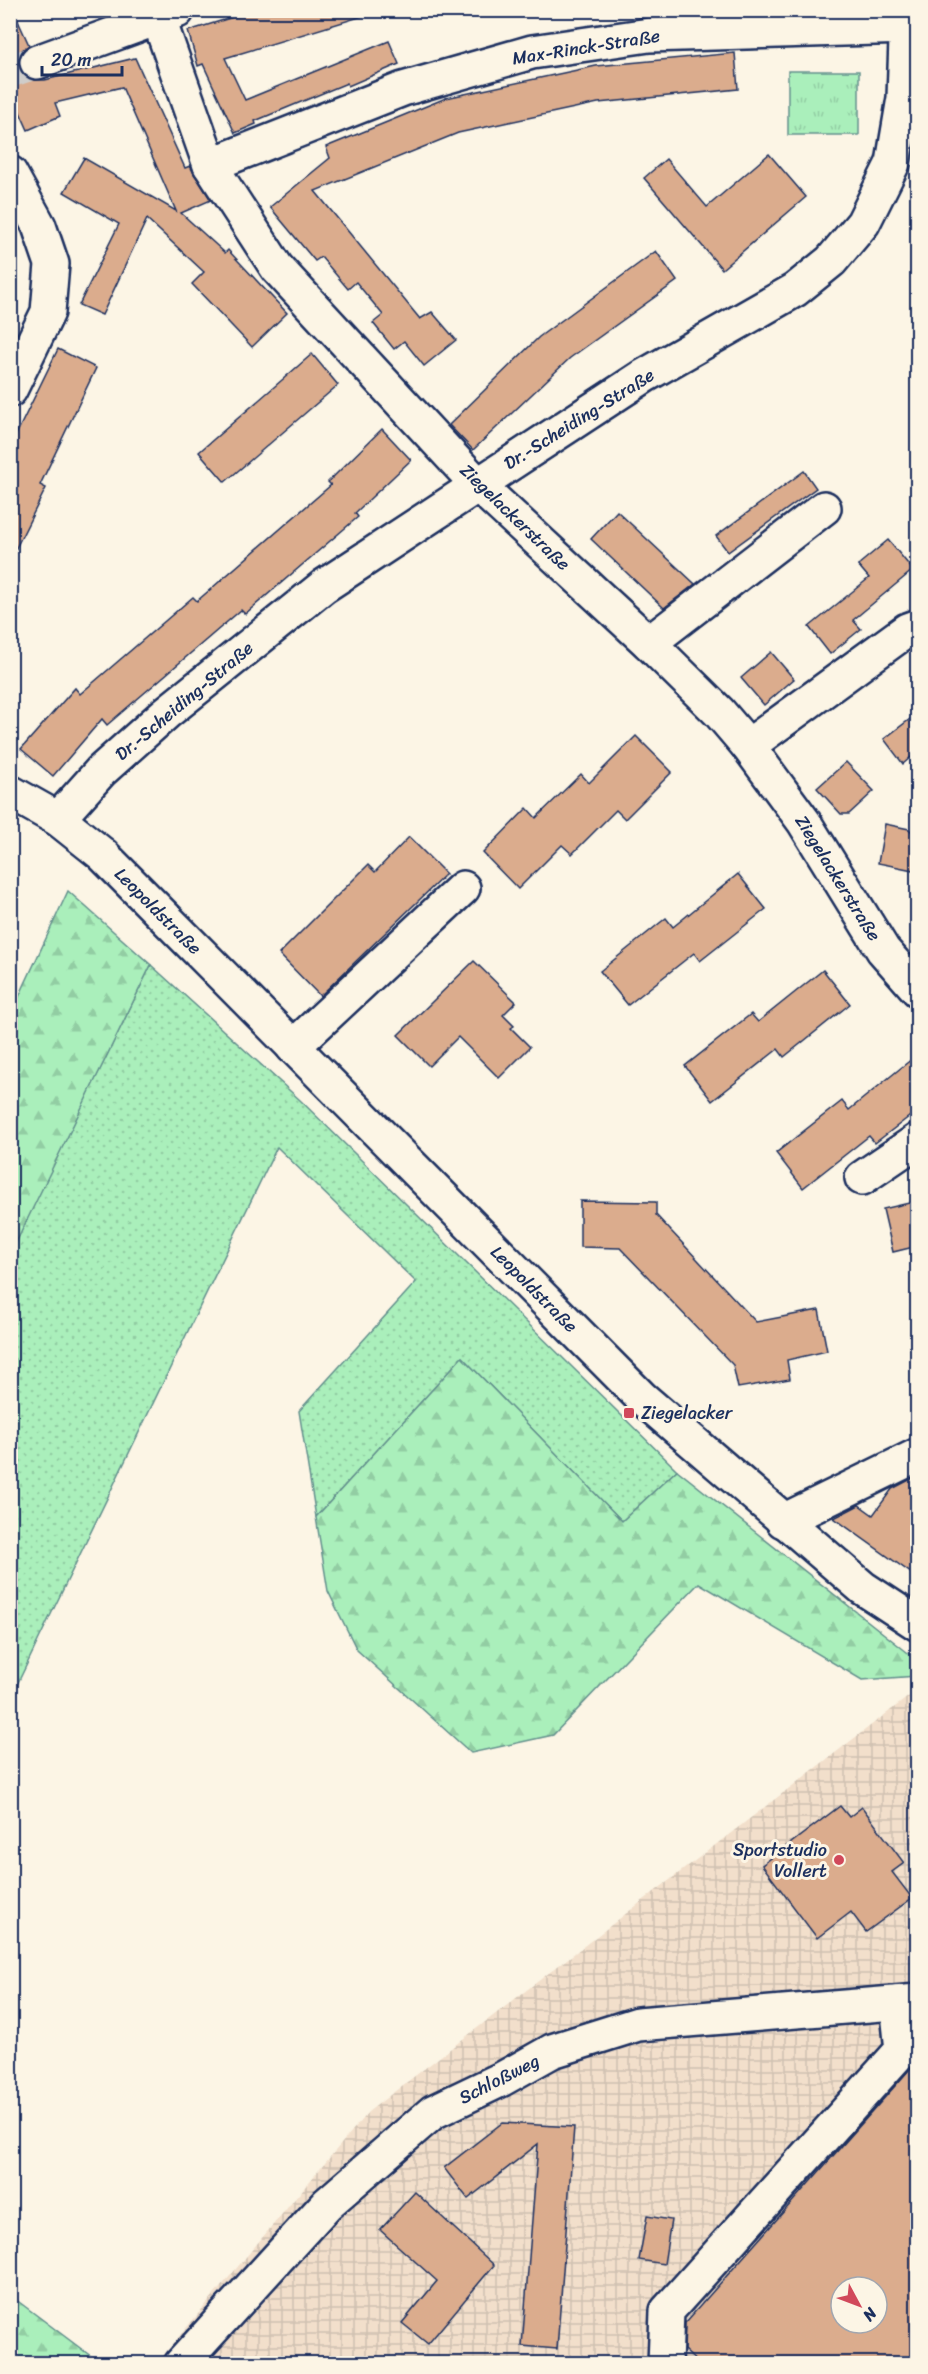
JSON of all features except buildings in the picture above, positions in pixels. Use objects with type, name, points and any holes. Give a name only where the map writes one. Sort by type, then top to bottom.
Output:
[{"type":"street","name":"Ziegelackerstraße","points":[[37,62],[168,14],[210,165],[277,268],[477,483],[649,643],[719,712],[748,746],[804,822],[883,950],[918,990]]},
{"type":"street","name":"Max-Rinck-Straße","points":[[210,165],[403,89],[532,52],[649,35],[908,19]]},
{"type":"street","name":"Dr.-Scheiding-Straße","points":[[58,819],[100,771],[166,713],[324,586],[477,483],[644,376],[795,290],[831,261],[863,223],[893,163],[904,98],[908,19]]},
{"type":"street","points":[[10,172],[39,226],[52,264],[48,312],[10,390]]},
{"type":"street","points":[[649,643],[824,508]]},
{"type":"street","points":[[748,746],[907,630],[918,626]]},
{"type":"street","name":"Leopoldstraße","points":[[10,792],[58,819],[102,854],[642,1398],[862,1588],[918,1624]]},
{"type":"street","points":[[293,1047],[463,888]]},
{"type":"street","points":[[862,1178],[918,1140]]},
{"type":"street","points":[[783,1521],[918,1455]]},
{"type":"street","points":[[665,2364],[666,2312],[910,2049],[907,2002]]},
{"type":"street","name":"Schloßweg","points":[[182,2364],[327,2204],[433,2112],[552,2052],[638,2024],[907,2002]]},
{"type":"shaded area","points":[[917,1690],[917,2363],[156,2364],[368,2112]]},
{"type":"green space","points":[[788,71],[859,71],[859,135],[788,135]]},
{"type":"green space","points":[[68,891],[151,965],[11,1253],[11,1014]]},
{"type":"green space","points":[[151,965],[300,1100],[677,1470],[622,1521],[462,1357],[316,1517],[299,1411],[416,1282],[277,1147],[11,1697],[10,1253]]},
{"type":"green space","points":[[462,1357],[622,1521],[677,1470],[917,1660],[917,1676],[862,1680],[699,1583],[553,1735],[471,1753],[357,1650],[328,1591],[316,1517]]},
{"type":"green space","points":[[11,2296],[100,2363],[11,2363]]},
{"type":"tunnel","points":[[10,71],[37,62]]},
{"type":"place","name":"Ziegelacker","points":[[629,1413]]},
{"type":"place","name":"Sportstudio Vollert","points":[[839,1860]]}]
